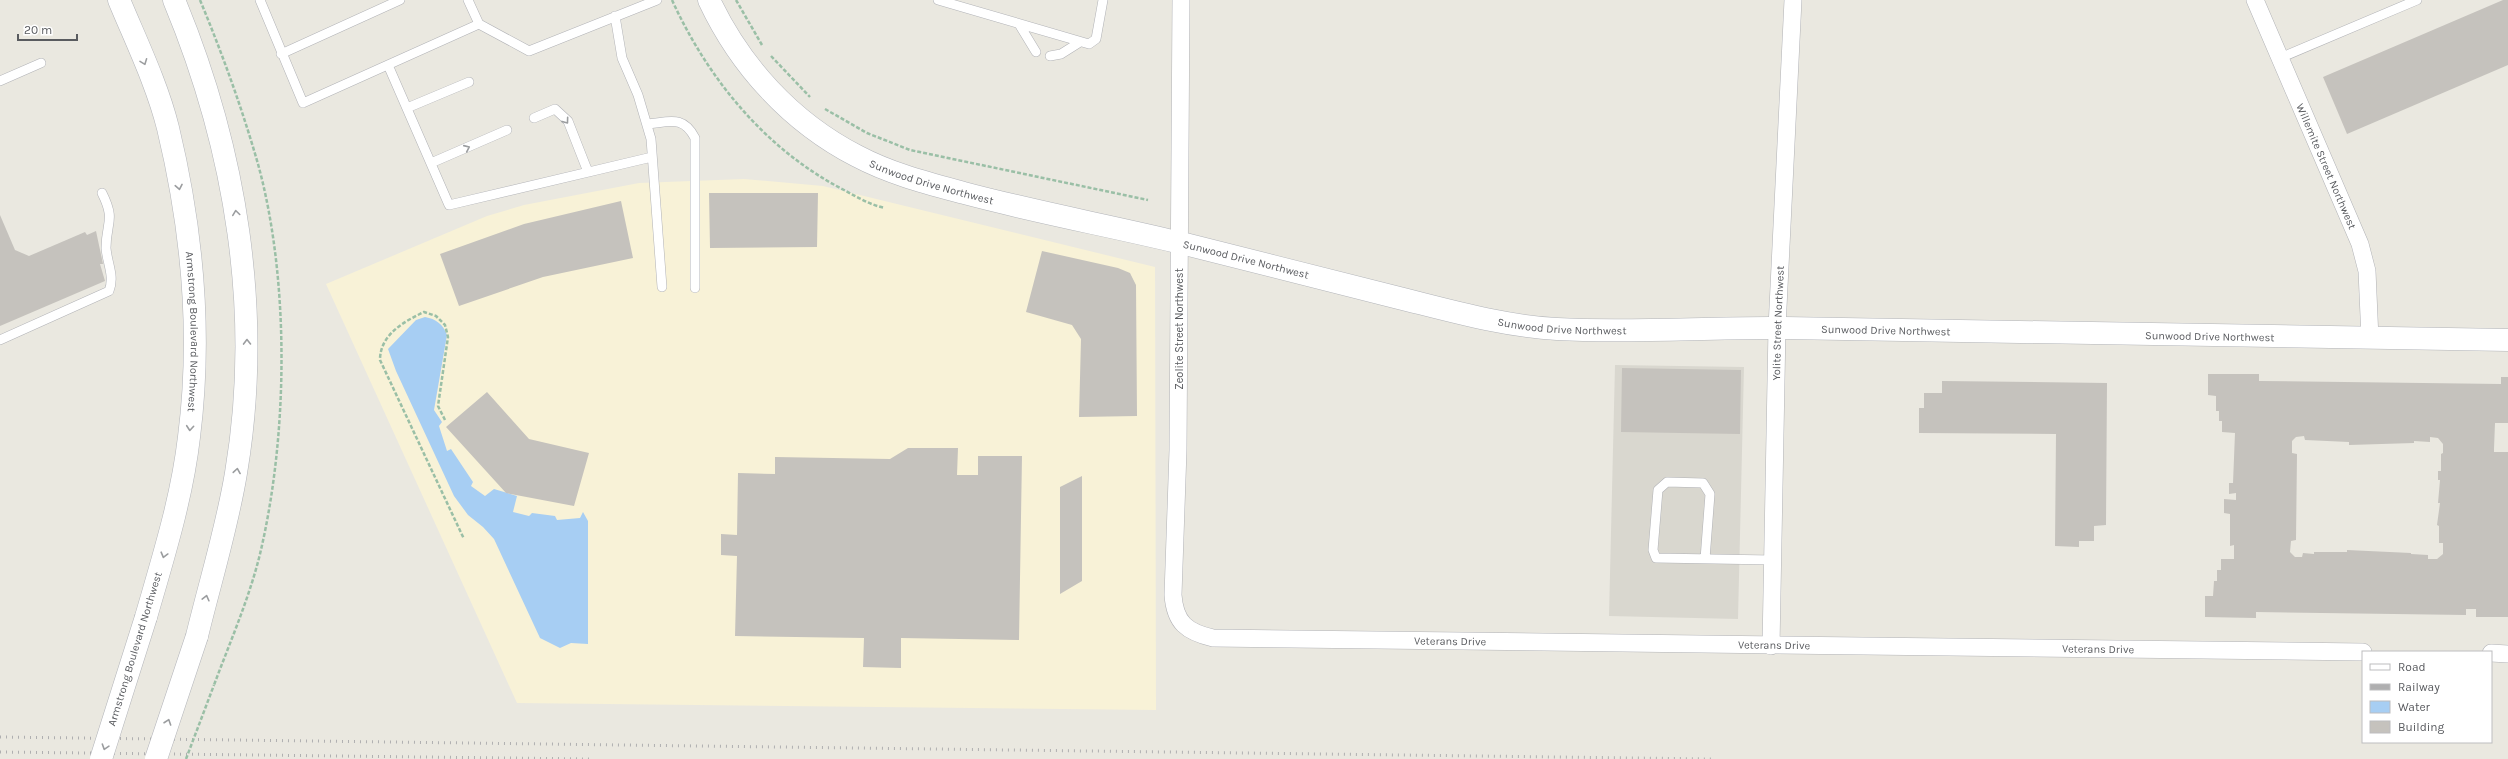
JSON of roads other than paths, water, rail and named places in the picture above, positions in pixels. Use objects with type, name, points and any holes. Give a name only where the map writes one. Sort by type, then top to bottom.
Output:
[{"type":"street","name":"Armstrong Boulevard Northwest","points":[[101,759],[168,540],[189,438],[194,372],[193,298],[190,255],[183,205],[167,127],[154,86],[119,0]]},
{"type":"street","points":[[156,759],[197,636],[236,475],[243,432],[248,342],[244,278],[232,188],[220,135],[197,54],[174,0]]},
{"type":"street","name":"Sunwood Drive Northwest","points":[[709,0],[735,47],[754,72],[787,109],[853,154],[920,181],[996,201],[1179,243],[1491,321],[1557,329],[1777,328],[2370,339],[2508,340]]},
{"type":"street","name":"Zeolite Street Northwest","points":[[1181,0],[1178,450],[1173,595],[1177,617],[1188,629]]},
{"type":"street","name":"Yolite Street Northwest","points":[[1771,646],[1777,328],[1793,0]]},
{"type":"street","name":"Willemite Street Northwest","points":[[2255,0],[2360,244],[2366,271],[2370,339]]},
{"type":"street","name":"Veterans Drive","points":[[1188,629],[1214,638],[1771,646],[2362,652]]},
{"type":"street","points":[[2492,653],[2508,654]]},
{"type":"lane","points":[[260,0],[281,54],[303,103],[479,24]]},
{"type":"lane","points":[[281,54],[400,0]]},
{"type":"lane","points":[[468,0],[479,24],[529,51],[657,0]]},
{"type":"lane","points":[[938,0],[1089,44],[1096,39],[1104,0]]},
{"type":"lane","points":[[2280,58],[2417,0]]},
{"type":"lane","points":[[615,16],[622,58],[647,124],[652,157],[662,288]]},
{"type":"lane","points":[[1019,24],[1036,52]]},
{"type":"lane","points":[[1050,56],[1061,54],[1080,42]]},
{"type":"lane","points":[[0,81],[41,63]]},
{"type":"lane","points":[[388,65],[450,205],[652,157]]},
{"type":"lane","points":[[407,108],[469,82]]},
{"type":"lane","points":[[534,118],[555,109],[568,121],[588,172]]},
{"type":"lane","points":[[647,124],[678,122],[685,124],[695,138],[695,288]]},
{"type":"lane","points":[[431,164],[507,130]]},
{"type":"lane","points":[[0,340],[109,291],[112,282],[106,248],[111,220],[102,193]]},
{"type":"lane","points":[[1705,559],[1710,494],[1703,483],[1667,482],[1658,490],[1653,550],[1656,558],[1705,559],[1772,560]]},
{"type":"water","points":[[425,317],[433,319],[439,323],[447,335],[434,410],[442,422],[439,426],[447,451],[451,449],[473,482],[471,486],[485,496],[494,489],[517,496],[513,512],[529,516],[532,513],[555,516],[557,520],[580,518],[583,512],[588,521],[588,644],[571,643],[560,648],[540,638],[494,539],[483,527],[468,515],[454,496],[396,371],[388,349],[416,320]]},
{"type":"railway","points":[[0,737],[1712,759]]},
{"type":"railway","points":[[0,752],[592,759]]}]
